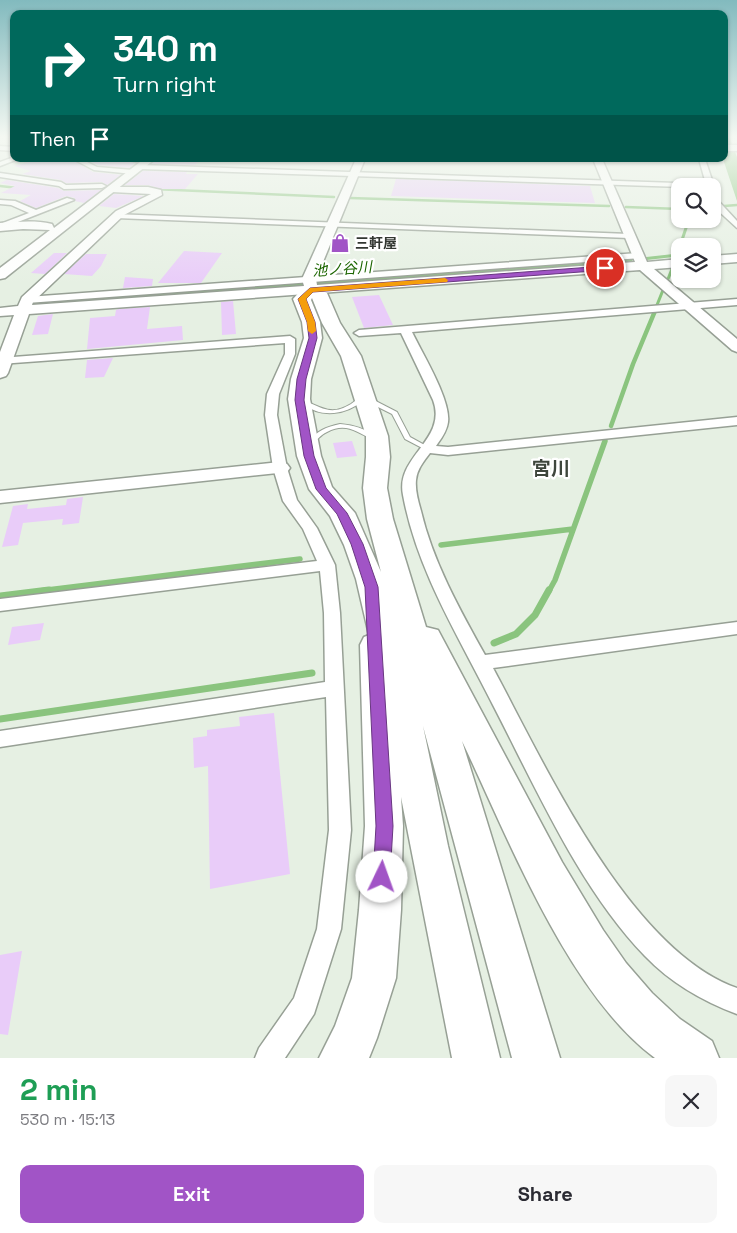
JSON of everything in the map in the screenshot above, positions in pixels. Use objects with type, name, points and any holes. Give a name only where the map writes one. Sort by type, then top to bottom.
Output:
[{"type":"highway","points":[[476,1058],[429,846],[404,717],[386,587],[380,519],[375,488],[377,436],[351,356],[332,323],[321,297],[309,285],[302,299],[311,322],[313,338],[301,379],[299,400],[307,448],[321,489],[342,513],[357,544],[386,587],[554,890],[597,960],[639,1013],[677,1048],[695,1058]]},
{"type":"highway","points":[[343,1058],[354,1038],[374,978],[380,910],[384,826],[386,587]]},
{"type":"highway","points":[[386,587],[536,1058]]},
{"type":"main road","points":[[0,275],[110,185]]},
{"type":"main road","points":[[0,262],[48,226],[107,188]]},
{"type":"main road","points":[[0,227],[48,226]]},
{"type":"street","points":[[62,185],[64,187],[148,190],[157,192],[157,194],[116,216],[24,306],[2,365],[290,339],[290,354],[273,394],[271,415],[280,468],[290,501],[310,528],[327,565],[332,613],[340,830],[329,929],[305,1005],[269,1058]]},
{"type":"street","points":[[309,285],[331,224],[348,185]]},
{"type":"street","points":[[608,185],[641,261],[737,347]]},
{"type":"street","points":[[0,227],[70,200]]},
{"type":"street","points":[[0,202],[12,203],[36,213]]},
{"type":"street","points":[[721,209],[737,226]]},
{"type":"street","points":[[116,216],[629,236]]},
{"type":"street","points":[[721,259],[737,258]]},
{"type":"street","points":[[0,312],[24,306],[641,261],[671,263]]},
{"type":"street","points":[[359,333],[737,302]]},
{"type":"street","points":[[405,330],[442,410],[441,429],[428,449],[410,469],[408,490],[421,536],[442,590],[543,782],[594,868],[646,938],[677,969],[723,997],[737,1001]]},
{"type":"street","points":[[428,449],[448,451],[737,421]]},
{"type":"street","points":[[0,497],[280,468]]},
{"type":"street","points":[[0,605],[327,565]]},
{"type":"street","points":[[480,663],[737,628]]},
{"type":"street","points":[[0,738],[334,688]]},
{"type":"lane","points":[[299,400],[312,408],[334,413],[354,406],[364,397],[395,413],[407,438],[428,449]]},
{"type":"lane","points":[[307,448],[319,433],[340,426],[353,427],[364,431],[371,437],[378,448]]},
{"type":"shaded area","points":[[732,185],[737,185],[737,201]]},
{"type":"building","points":[[12,185],[41,185],[64,191],[101,190],[84,203],[66,196],[36,208],[20,201],[31,195],[1,193],[15,186]]},
{"type":"building","points":[[149,185],[188,185],[185,189],[162,189]]},
{"type":"building","points":[[394,185],[573,185],[590,186],[595,203],[391,196]]},
{"type":"building","points":[[114,194],[144,196],[116,208],[99,206]]},
{"type":"building","points":[[184,251],[222,253],[201,283],[158,283]]},
{"type":"building","points":[[54,253],[67,253],[45,274],[31,273]]},
{"type":"building","points":[[86,254],[107,254],[101,266],[92,276],[64,274]]},
{"type":"building","points":[[125,277],[153,279],[152,286],[123,288]]},
{"type":"building","points":[[379,295],[393,325],[364,328],[352,297]]},
{"type":"building","points":[[233,301],[236,334],[222,335],[221,302]]},
{"type":"building","points":[[150,307],[147,329],[182,326],[183,340],[87,349],[90,318],[115,316],[116,310],[119,309]]},
{"type":"building","points":[[53,314],[48,334],[32,335],[38,316]]},
{"type":"building","points":[[113,358],[104,377],[85,378],[87,360]]},
{"type":"building","points":[[352,441],[357,456],[337,458],[333,443]]},
{"type":"building","points":[[83,497],[79,523],[62,525],[63,519],[23,523],[18,545],[2,547],[13,506],[28,504],[27,509],[66,505],[67,499]]},
{"type":"building","points":[[44,623],[40,640],[8,645],[12,627]]},
{"type":"building","points":[[274,713],[290,874],[210,889],[208,766],[194,768],[193,738],[207,736],[207,730],[240,726],[239,717]]},
{"type":"building","points":[[22,951],[8,1035],[0,1034],[0,955]]},
{"type":"waterway","points":[[0,186],[18,188]]},
{"type":"waterway","points":[[152,189],[334,197]]},
{"type":"waterway","points":[[350,198],[609,206]]},
{"type":"waterway","name":"池ノ谷川","points":[[724,206],[737,205]]},
{"type":"waterway","points":[[626,207],[671,209]]},
{"type":"waterway","name":"池ノ谷川","points":[[683,238],[686,228]]},
{"type":"waterway","name":"池ノ谷川","points":[[642,259],[671,256]]},
{"type":"waterway","name":"池ノ谷川","points":[[55,302],[631,260]]},
{"type":"waterway","points":[[668,279],[671,272]]},
{"type":"waterway","points":[[657,305],[663,290]]},
{"type":"waterway","points":[[611,426],[633,364],[655,311]]},
{"type":"waterway","points":[[549,591],[555,580],[605,441]]},
{"type":"waterway","points":[[441,545],[573,529]]},
{"type":"waterway","points":[[39,591],[300,559]]},
{"type":"waterway","points":[[0,596],[49,590]]},
{"type":"waterway","points":[[494,643],[516,634],[535,615],[549,590]]},
{"type":"waterway","points":[[0,719],[312,673]]},
{"type":"slow traffic","points":[[312,331],[311,322],[302,299],[310,290],[445,280]]},
{"type":"place","name":"三軒屋","points":[[340,243]]},
{"type":"district","name":"宮川","points":[[551,468]]},
{"type":"route","points":[[382,877],[384,826],[372,587],[357,544],[342,513],[321,489],[309,456],[299,400],[301,379],[313,338],[311,322],[302,299],[310,290],[605,268]]}]
